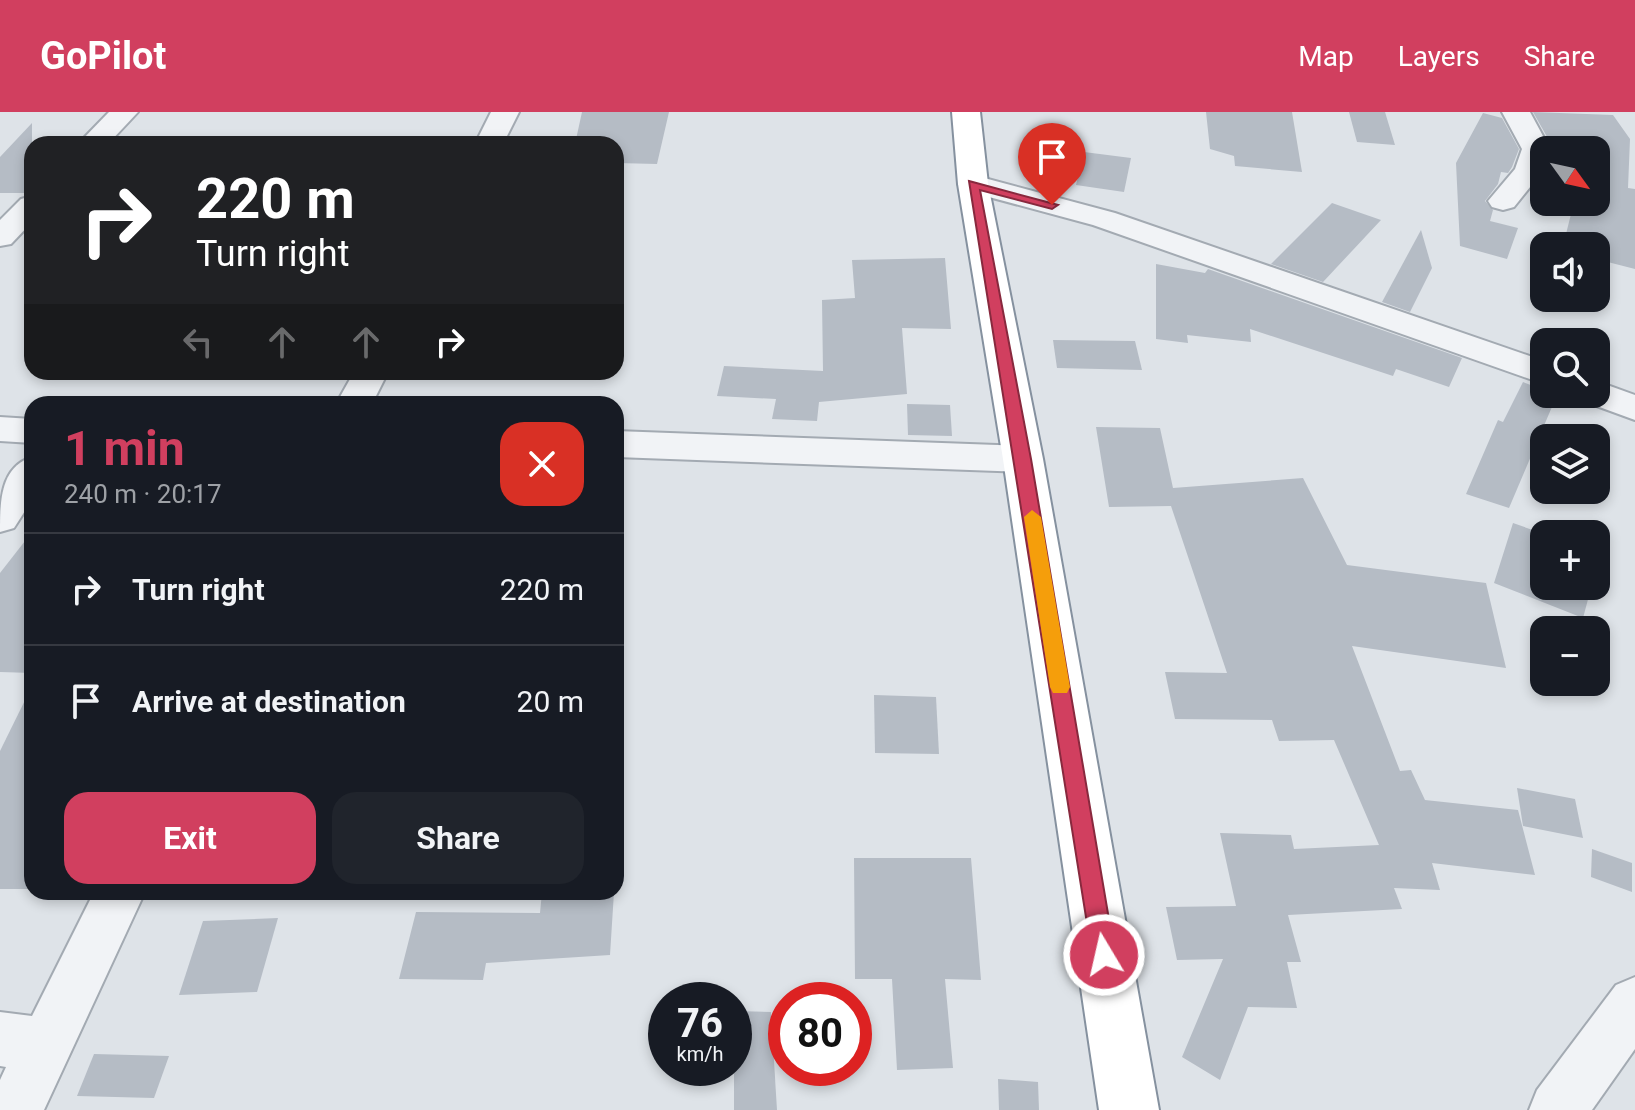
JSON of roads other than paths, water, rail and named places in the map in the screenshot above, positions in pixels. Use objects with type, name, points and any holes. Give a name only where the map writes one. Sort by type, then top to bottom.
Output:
[{"type":"highway","points":[[966,112],[973,184],[1023,459],[1129,1110]]},
{"type":"street","points":[[100,136],[124,112]]},
{"type":"street","points":[[493,136],[505,112]]},
{"type":"street","points":[[1503,201],[1529,171],[1536,149],[1516,112]]},
{"type":"street","points":[[973,184],[1104,219],[1530,368]]},
{"type":"street","points":[[0,237],[24,213]]},
{"type":"street","points":[[1610,398],[1635,408]]},
{"type":"street","points":[[0,429],[24,430]]},
{"type":"street","points":[[624,444],[1023,459]]},
{"type":"street","points":[[0,518],[24,482]]},
{"type":"street","points":[[15,1110],[24,1042],[115,900]]},
{"type":"street","points":[[1557,1110],[1635,1004]]}]
